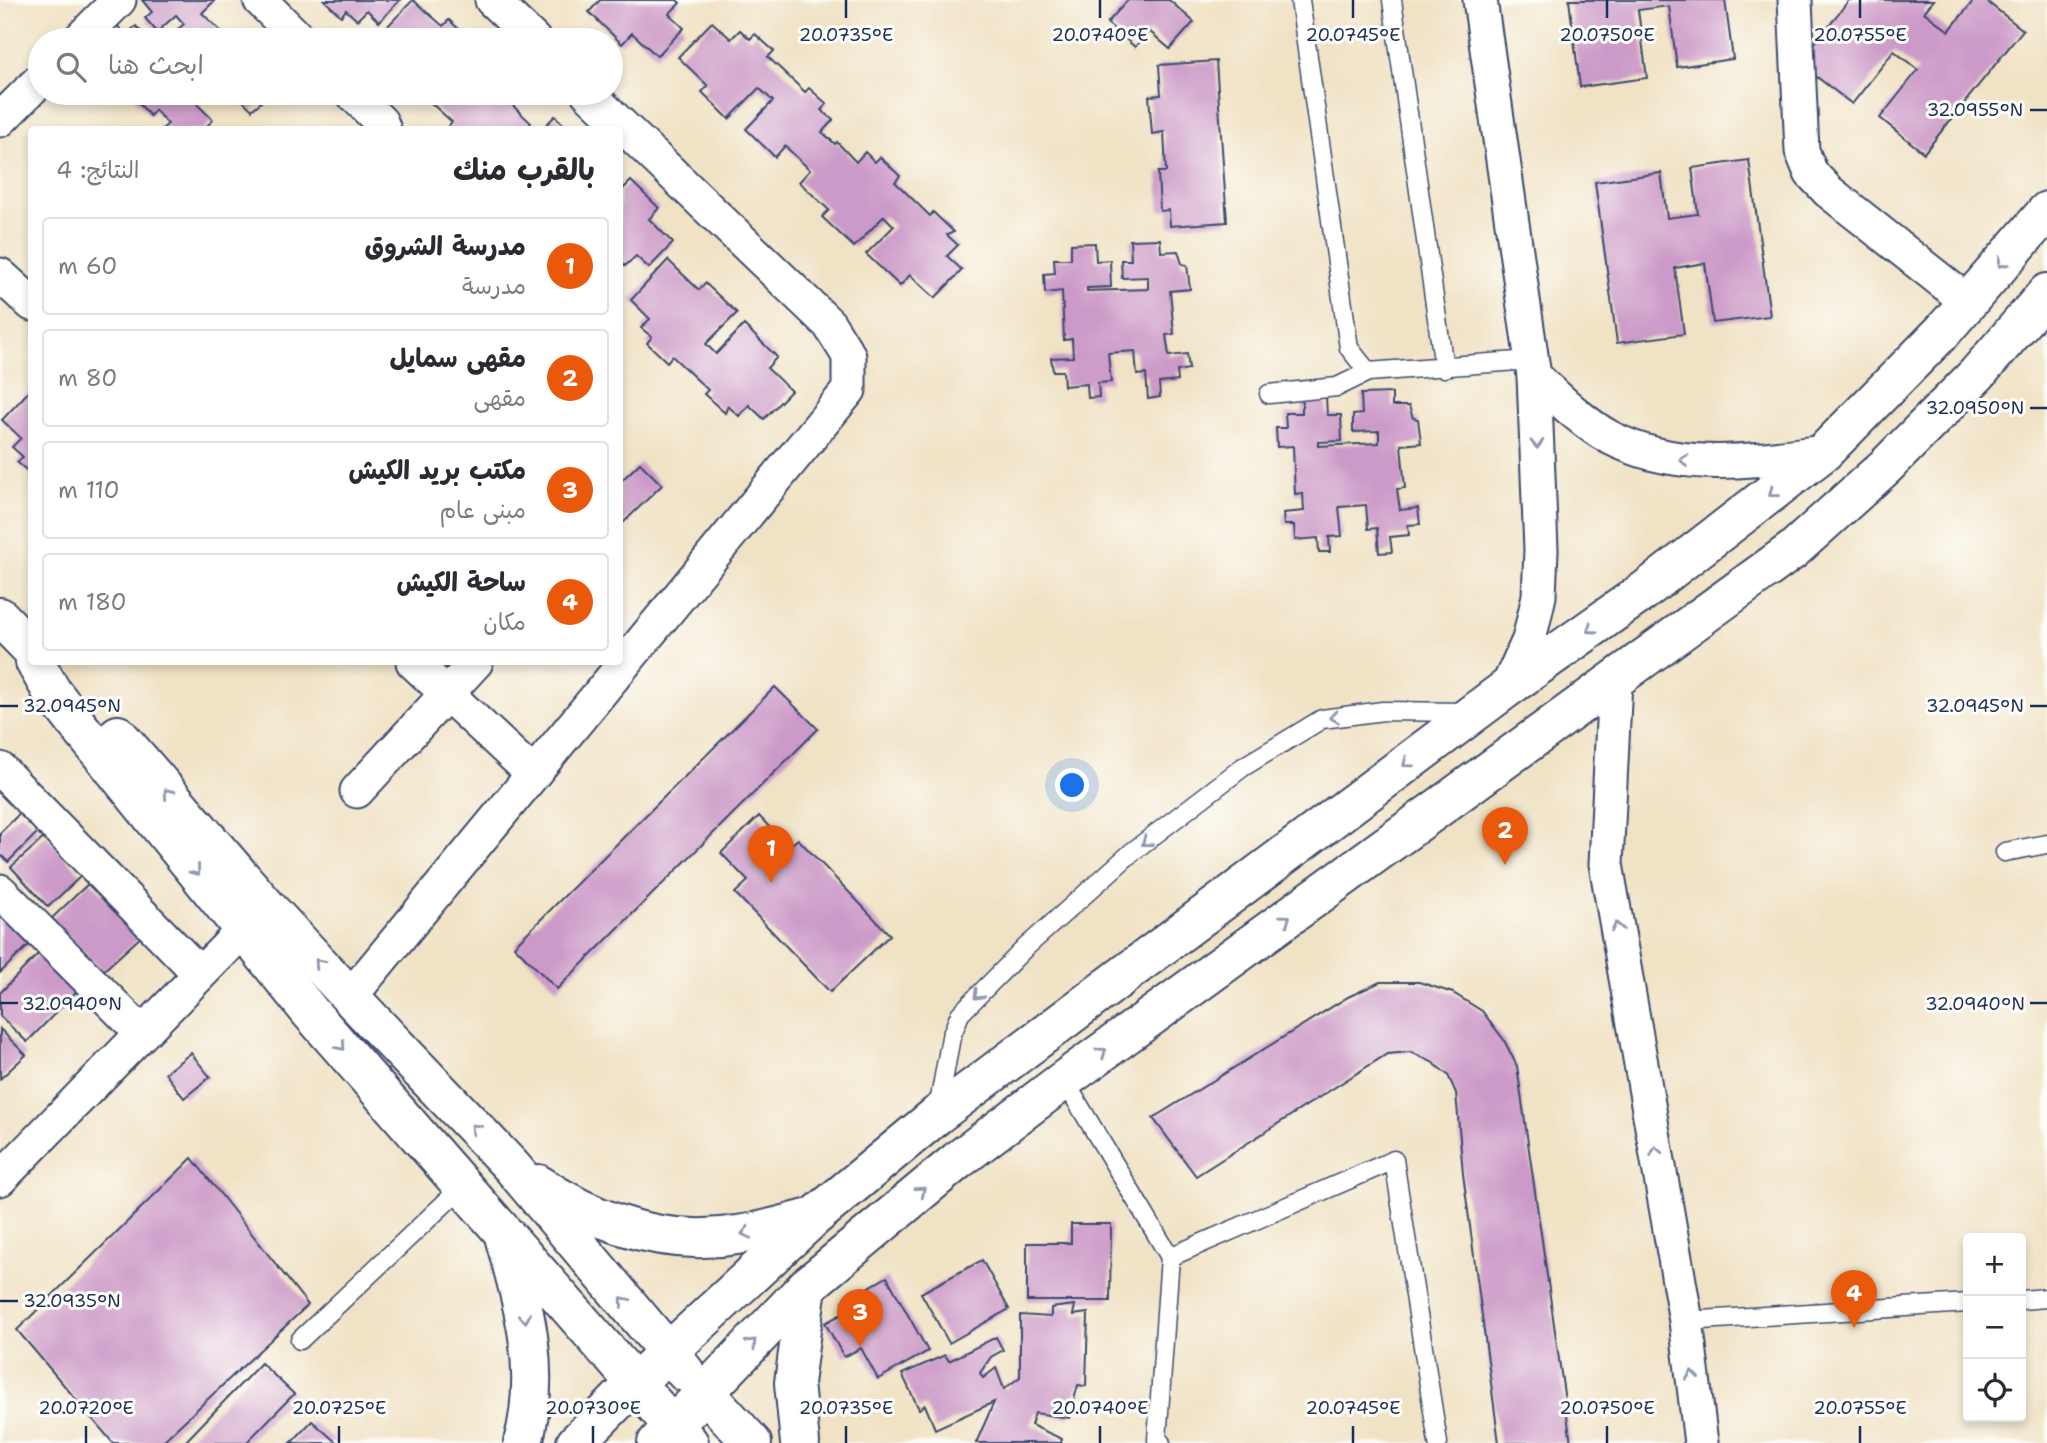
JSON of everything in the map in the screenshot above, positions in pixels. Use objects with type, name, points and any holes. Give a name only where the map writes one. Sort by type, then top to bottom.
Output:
[{"type":"main road","points":[[576,1443],[636,1382],[813,1218],[937,1115],[1507,688],[1644,591],[1824,452],[1968,302],[2047,211]]},
{"type":"main road","points":[[255,918],[310,1012],[636,1382],[673,1437],[705,1392],[807,1286],[957,1161],[1064,1080],[1793,550],[1866,485],[1976,374],[2047,293]]},
{"type":"main road","points":[[0,618],[28,648]]},
{"type":"main road","points":[[39,665],[52,692],[77,724],[255,918],[350,998],[512,1167],[667,1353],[752,1443]]},
{"type":"main road","points":[[512,1167],[572,1206],[624,1227],[679,1237],[736,1236],[813,1218]]},
{"type":"main road","points":[[502,1228],[524,1309],[533,1382],[523,1443]]},
{"type":"main road","points":[[800,1443],[794,1383],[807,1286]]},
{"type":"street","points":[[260,0],[288,28]]},
{"type":"street","points":[[492,0],[521,28]]},
{"type":"street","points":[[1480,0],[1533,368],[1541,550],[1539,596],[1530,640],[1507,688]]},
{"type":"street","points":[[1795,0],[1802,151],[1811,173],[1828,191],[1968,302]]},
{"type":"street","points":[[89,28],[109,3]]},
{"type":"street","points":[[0,120],[28,92]]},
{"type":"street","points":[[364,105],[382,126]]},
{"type":"street","points":[[602,105],[830,324],[849,356],[849,390],[623,665]]},
{"type":"street","points":[[0,275],[28,300]]},
{"type":"street","points":[[1533,368],[1565,404],[1608,436],[1652,454],[1703,463],[1763,460],[1824,452]]},
{"type":"street","points":[[416,665],[533,774]]},
{"type":"street","points":[[357,792],[473,665]]},
{"type":"street","points":[[350,998],[623,665]]},
{"type":"street","points":[[1615,681],[1606,863],[1686,1321],[1701,1443]]},
{"type":"street","points":[[0,769],[200,974]]},
{"type":"street","points":[[0,891],[142,1033]]},
{"type":"street","points":[[0,1179],[255,918]]},
{"type":"lane","points":[[1300,0],[1349,348],[1368,372]]},
{"type":"lane","points":[[1391,0],[1444,368]]},
{"type":"lane","points":[[1269,394],[1337,387],[1368,372],[1444,368],[1533,368]]},
{"type":"lane","points":[[937,1115],[951,1037],[960,1014],[1025,948],[1132,852],[1242,767],[1322,719],[1384,710],[1476,712]]},
{"type":"lane","points":[[2005,852],[2047,844]]},
{"type":"lane","points":[[1064,1080],[1170,1256],[1157,1440],[1161,1443]]},
{"type":"lane","points":[[1170,1256],[1394,1160],[1438,1443]]},
{"type":"lane","points":[[300,1340],[464,1185]]},
{"type":"lane","points":[[2026,1300],[2047,1298]]},
{"type":"lane","points":[[1686,1321],[1963,1303]]},
{"type":"building","points":[[142,0],[215,0],[202,13],[218,28],[179,28],[184,24],[176,15],[161,28],[154,28],[145,18],[152,12]]},
{"type":"building","points":[[324,0],[400,0],[379,22],[367,10],[357,20],[346,10],[341,16]]},
{"type":"building","points":[[413,0],[443,26],[449,20],[457,28],[386,28]]},
{"type":"building","points":[[600,0],[677,0],[680,3],[669,14],[684,28],[657,56],[632,33],[623,43],[623,28],[606,28],[589,12]]},
{"type":"building","points":[[1128,0],[1169,0],[1194,22],[1170,49],[1149,31],[1135,47],[1107,23]]},
{"type":"building","points":[[1569,0],[1725,0],[1733,59],[1677,67],[1669,6],[1638,10],[1647,78],[1580,87]]},
{"type":"building","points":[[1849,0],[1934,0],[1924,12],[1949,31],[1974,0],[1985,0],[2023,30],[1924,153],[1880,118],[1918,70],[1894,51],[1852,104],[1799,63]]},
{"type":"building","points":[[114,21],[120,28],[108,28]]},
{"type":"building","points":[[712,22],[731,39],[740,30],[750,39],[755,34],[774,51],[768,57],[805,92],[809,88],[827,104],[821,110],[833,120],[822,132],[835,144],[837,142],[856,162],[865,152],[875,162],[880,157],[900,176],[895,182],[930,216],[933,212],[954,232],[947,235],[958,245],[947,256],[962,270],[935,298],[910,275],[900,286],[866,254],[894,226],[884,216],[854,247],[822,217],[829,210],[799,182],[810,170],[785,146],[775,157],[746,129],[773,101],[759,88],[729,119],[702,92],[708,86],[678,57]]},
{"type":"building","points":[[1216,61],[1227,222],[1170,226],[1169,210],[1160,211],[1158,172],[1166,172],[1164,132],[1152,134],[1149,96],[1161,95],[1159,65]]},
{"type":"building","points":[[140,105],[198,105],[213,120],[207,126],[166,126],[168,124],[155,110],[150,116]]},
{"type":"building","points":[[433,105],[512,105],[531,123],[529,126],[448,126],[452,122]]},
{"type":"building","points":[[555,116],[565,126],[545,126]]},
{"type":"building","points":[[1749,160],[1770,316],[1713,323],[1705,263],[1675,268],[1684,334],[1617,343],[1595,182],[1661,173],[1667,218],[1698,214],[1692,168]]},
{"type":"building","points":[[631,181],[659,208],[649,219],[673,243],[649,268],[636,256],[625,266],[623,264],[623,189]]},
{"type":"building","points":[[1160,239],[1161,252],[1178,251],[1182,264],[1187,265],[1190,289],[1170,291],[1174,334],[1166,335],[1169,356],[1187,354],[1189,369],[1177,371],[1178,381],[1159,383],[1160,397],[1148,399],[1146,374],[1137,375],[1135,351],[1108,353],[1111,382],[1098,383],[1099,397],[1088,398],[1087,384],[1064,386],[1063,371],[1053,371],[1051,358],[1073,357],[1072,339],[1064,340],[1062,291],[1045,293],[1044,274],[1055,273],[1054,259],[1071,259],[1071,244],[1095,243],[1096,261],[1110,260],[1111,287],[1087,288],[1087,291],[1148,289],[1148,277],[1122,278],[1121,260],[1131,260],[1130,240]]},
{"type":"building","points":[[668,260],[699,290],[705,283],[737,313],[706,344],[716,354],[744,325],[777,357],[767,368],[791,391],[764,419],[749,405],[739,416],[728,406],[725,413],[704,394],[708,390],[672,356],[667,362],[647,343],[652,337],[641,328],[650,319],[631,300]]},
{"type":"building","points":[[28,392],[28,472],[17,462],[23,457],[12,447],[21,438],[2,420]]},
{"type":"building","points":[[1392,393],[1392,406],[1409,406],[1413,418],[1418,419],[1421,443],[1401,445],[1405,488],[1397,489],[1400,510],[1418,508],[1420,524],[1408,525],[1409,535],[1390,537],[1392,552],[1379,553],[1377,528],[1368,529],[1366,505],[1339,507],[1342,536],[1329,537],[1330,552],[1319,552],[1318,538],[1295,540],[1294,525],[1284,525],[1283,513],[1304,511],[1303,493],[1295,494],[1293,446],[1277,447],[1276,428],[1286,428],[1285,413],[1302,413],[1302,399],[1326,397],[1327,415],[1341,415],[1342,441],[1318,442],[1318,446],[1379,443],[1379,431],[1353,432],[1353,415],[1362,414],[1361,394]]},
{"type":"building","points":[[640,463],[662,485],[623,523],[623,479]]},
{"type":"building","points":[[775,687],[818,729],[557,989],[514,946]]},
{"type":"building","points":[[21,812],[39,831],[8,862],[0,854],[0,833]]},
{"type":"building","points":[[759,816],[788,847],[798,839],[890,935],[830,992],[735,893],[748,881],[721,853]]},
{"type":"building","points":[[46,836],[82,875],[48,907],[11,867]]},
{"type":"building","points":[[91,881],[142,936],[102,972],[52,918]]},
{"type":"building","points":[[0,910],[32,942],[0,973]]},
{"type":"building","points":[[42,950],[81,987],[27,1042],[0,1016],[0,993]]},
{"type":"building","points":[[1380,982],[1419,982],[1453,993],[1482,1011],[1504,1040],[1517,1066],[1571,1443],[1499,1443],[1463,1174],[1456,1093],[1448,1075],[1432,1062],[1411,1052],[1387,1054],[1196,1176],[1153,1118],[1348,997]]},
{"type":"building","points":[[0,1029],[26,1055],[0,1079]]},
{"type":"building","points":[[191,1053],[210,1077],[184,1098],[165,1073]]},
{"type":"building","points":[[192,1158],[308,1305],[161,1443],[113,1443],[17,1330]]},
{"type":"building","points":[[1071,1224],[1111,1224],[1110,1301],[1027,1301],[1027,1243],[1071,1243]]},
{"type":"building","points":[[982,1260],[1009,1309],[949,1343],[921,1293]]},
{"type":"building","points":[[887,1277],[928,1351],[878,1379],[861,1348],[844,1357],[825,1323],[848,1311],[843,1302]]},
{"type":"building","points":[[1075,1305],[1073,1315],[1088,1313],[1086,1386],[1078,1385],[1069,1418],[1035,1413],[1031,1425],[1062,1439],[1061,1443],[976,1443],[994,1402],[935,1429],[925,1405],[919,1409],[902,1374],[945,1355],[949,1361],[996,1337],[1003,1350],[991,1357],[980,1373],[983,1378],[996,1368],[1004,1389],[1020,1377],[1020,1315],[1051,1317],[1051,1308]]},
{"type":"building","points":[[261,1363],[294,1394],[246,1443],[184,1443]]},
{"type":"building","points":[[312,1421],[337,1443],[291,1443]]},
{"type":"place","name":"مقهى سمايل","points":[[1505,865]]},
{"type":"place","name":"مدرسة الشروق","points":[[771,883]]},
{"type":"place","name":"ساحة الكيش","points":[[1854,1328]]},
{"type":"place","name":"مكتب بريد الكيش","points":[[860,1347]]}]
